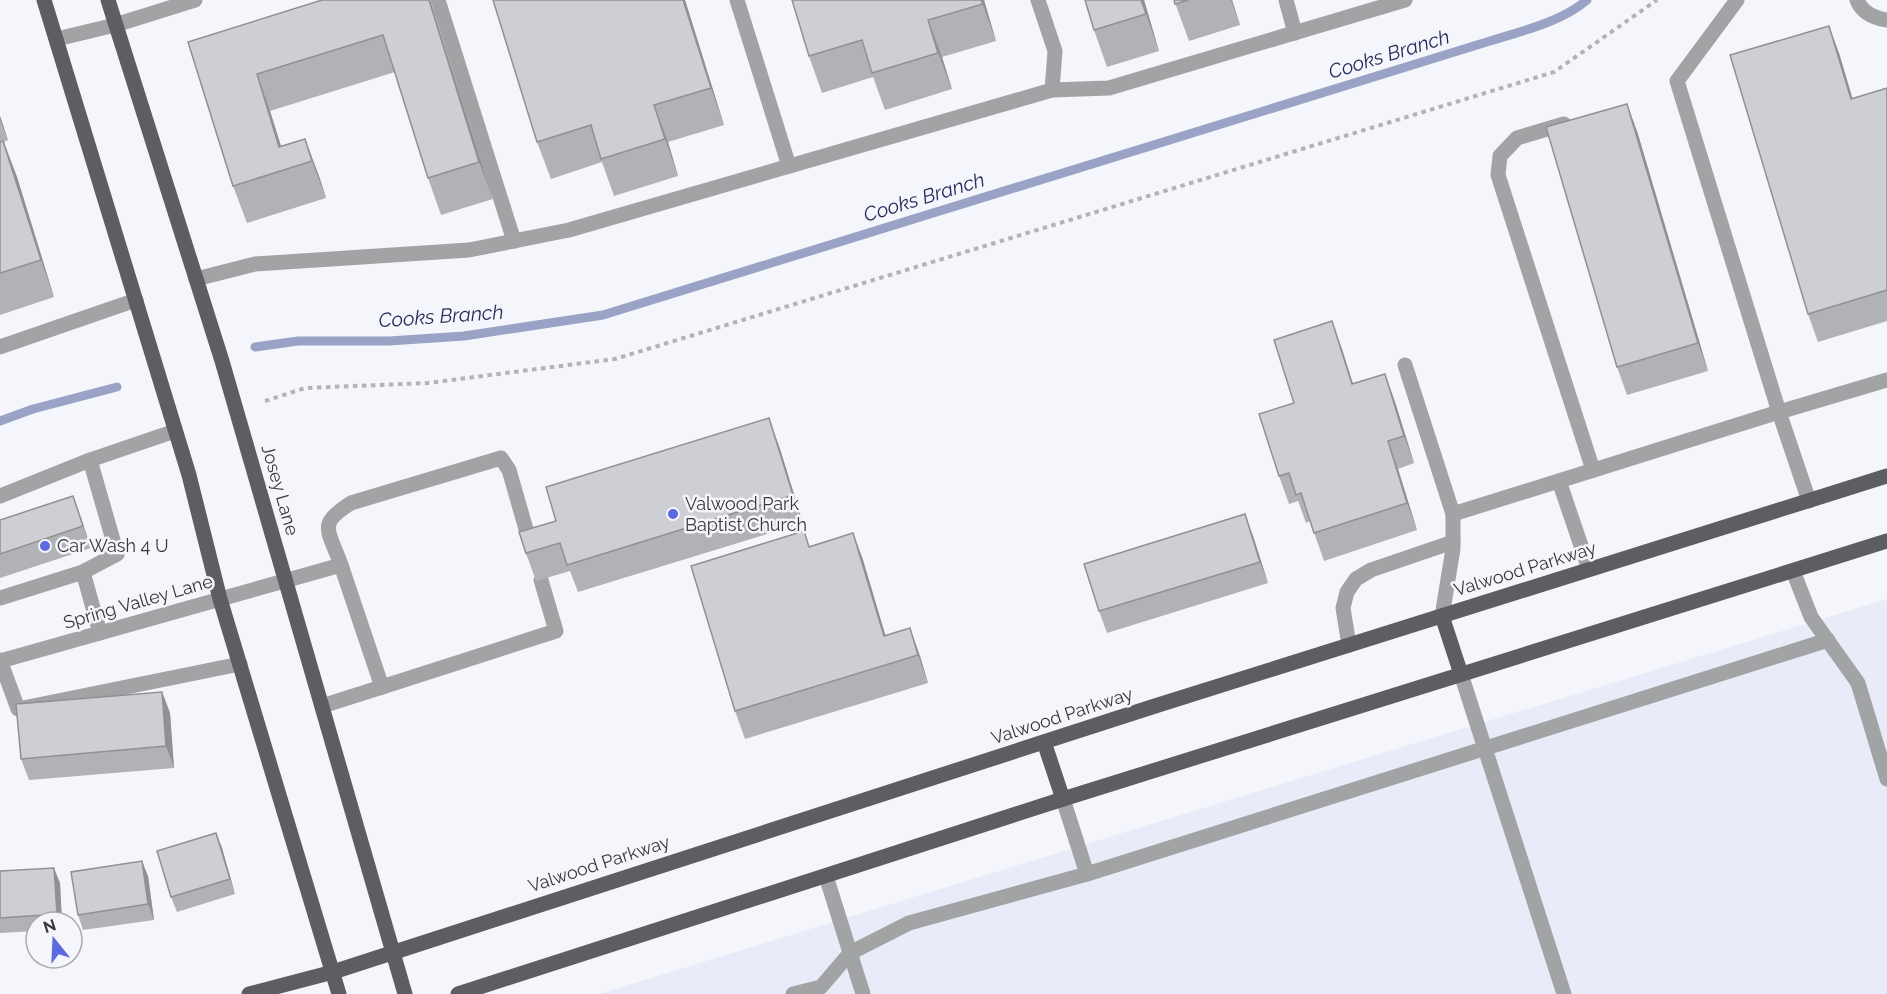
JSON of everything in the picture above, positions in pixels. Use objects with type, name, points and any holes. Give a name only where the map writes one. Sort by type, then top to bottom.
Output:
[{"type":"main road","points":[[44,0],[189,475],[220,599],[339,994]]},
{"type":"main road","name":"Josey Lane","points":[[108,0],[196,279],[405,994]]},
{"type":"main road","name":"Valwood Parkway","points":[[249,994],[333,972],[1044,742],[1887,476]]},
{"type":"main road","points":[[458,994],[1063,800],[1887,541]]},
{"type":"main road","points":[[1442,616],[1461,674]]},
{"type":"main road","points":[[1044,742],[1063,800]]},
{"type":"street","points":[[57,39],[116,25],[195,0]]},
{"type":"street","points":[[438,0],[514,241]]},
{"type":"street","points":[[737,0],[789,166]]},
{"type":"street","points":[[1038,0],[1055,51],[1052,90]]},
{"type":"street","points":[[1286,0],[1295,33]]},
{"type":"street","points":[[196,279],[255,264],[469,250],[569,230],[1052,90],[1109,88],[1405,0]]},
{"type":"street","points":[[1737,0],[1677,81],[1779,412],[1809,501]]},
{"type":"street","points":[[1857,0],[1859,6],[1874,18],[1887,20]]},
{"type":"street","points":[[1574,120],[1517,138],[1500,156],[1498,175],[1593,470]]},
{"type":"street","points":[[0,347],[136,300]]},
{"type":"street","points":[[1405,365],[1453,514],[1453,542],[1442,616]]},
{"type":"street","points":[[1453,514],[1779,412],[1887,381]]},
{"type":"street","points":[[0,496],[90,460],[175,431]]},
{"type":"street","points":[[382,687],[327,526],[331,516],[351,503],[501,458],[508,470],[534,558]]},
{"type":"street","points":[[0,598],[82,572],[117,554],[90,460]]},
{"type":"street","points":[[1559,481],[1589,569]]},
{"type":"street","points":[[1349,645],[1343,608],[1347,592],[1356,579],[1371,570],[1453,542]]},
{"type":"street","name":"Spring Valley Lane","points":[[0,660],[341,565]]},
{"type":"street","points":[[1793,571],[1811,617],[1858,683],[1887,779]]},
{"type":"street","points":[[82,572],[100,633]]},
{"type":"street","points":[[322,705],[556,632],[541,580]]},
{"type":"street","points":[[793,994],[821,987],[850,953],[909,923],[1087,874],[1828,640]]},
{"type":"street","points":[[0,660],[18,709],[240,664]]},
{"type":"street","points":[[1461,674],[1563,994]]},
{"type":"street","points":[[1063,800],[1087,874]]},
{"type":"street","points":[[826,876],[863,994]]},
{"type":"path","points":[[265,401],[305,388],[428,383],[615,359],[1554,72],[1657,0]]},
{"type":"shaded area","points":[[1887,599],[1887,994],[599,994],[1252,793]]},
{"type":"building","points":[[322,0],[429,0],[479,162],[428,178],[383,35],[257,74],[279,147],[305,139],[312,161],[233,186],[188,42]]},
{"type":"building","points":[[493,0],[683,0],[711,88],[654,105],[665,139],[601,159],[591,125],[537,142]]},
{"type":"building","points":[[792,0],[981,0],[983,4],[928,20],[938,53],[872,73],[862,40],[809,56]]},
{"type":"building","points":[[1085,0],[1141,0],[1146,14],[1094,30]]},
{"type":"building","points":[[1174,0],[1188,0],[1175,4]]},
{"type":"building","points":[[1829,26],[1851,99],[1887,88],[1887,290],[1808,314],[1730,55]]},
{"type":"building","points":[[1627,104],[1698,343],[1617,367],[1546,127]]},
{"type":"building","points":[[3,141],[41,260],[0,273],[0,142]]},
{"type":"building","points":[[1332,321],[1352,384],[1385,374],[1404,436],[1388,441],[1407,503],[1314,533],[1301,493],[1296,495],[1289,473],[1279,476],[1259,414],[1294,403],[1274,340]]},
{"type":"building","points":[[769,418],[793,495],[567,565],[560,543],[526,553],[519,532],[556,521],[546,487]]},
{"type":"building","points":[[73,496],[83,526],[0,554],[0,520]]},
{"type":"building","points":[[1245,514],[1260,562],[1099,611],[1084,564]]},
{"type":"building","points":[[804,531],[809,547],[853,533],[884,636],[910,628],[918,655],[735,711],[691,566]]},
{"type":"building","points":[[162,692],[166,746],[21,759],[16,704]]},
{"type":"building","points":[[216,833],[230,879],[171,897],[157,851]]},
{"type":"building","points":[[142,861],[148,904],[84,914],[84,910],[77,910],[71,872]]},
{"type":"building","points":[[54,868],[57,910],[24,910],[24,916],[0,918],[0,871]]},
{"type":"waterway","name":"Cooks Branch","points":[[255,347],[298,341],[389,341],[464,336],[603,315],[1528,29],[1553,20],[1577,8],[1587,0]]},
{"type":"waterway","name":"Cooks Branch","points":[[0,421],[33,409],[117,387]]},
{"type":"place","name":"Valwood Park Baptist Church","points":[[673,514]]},
{"type":"place","name":"Car Wash 4 U","points":[[45,546]]}]
